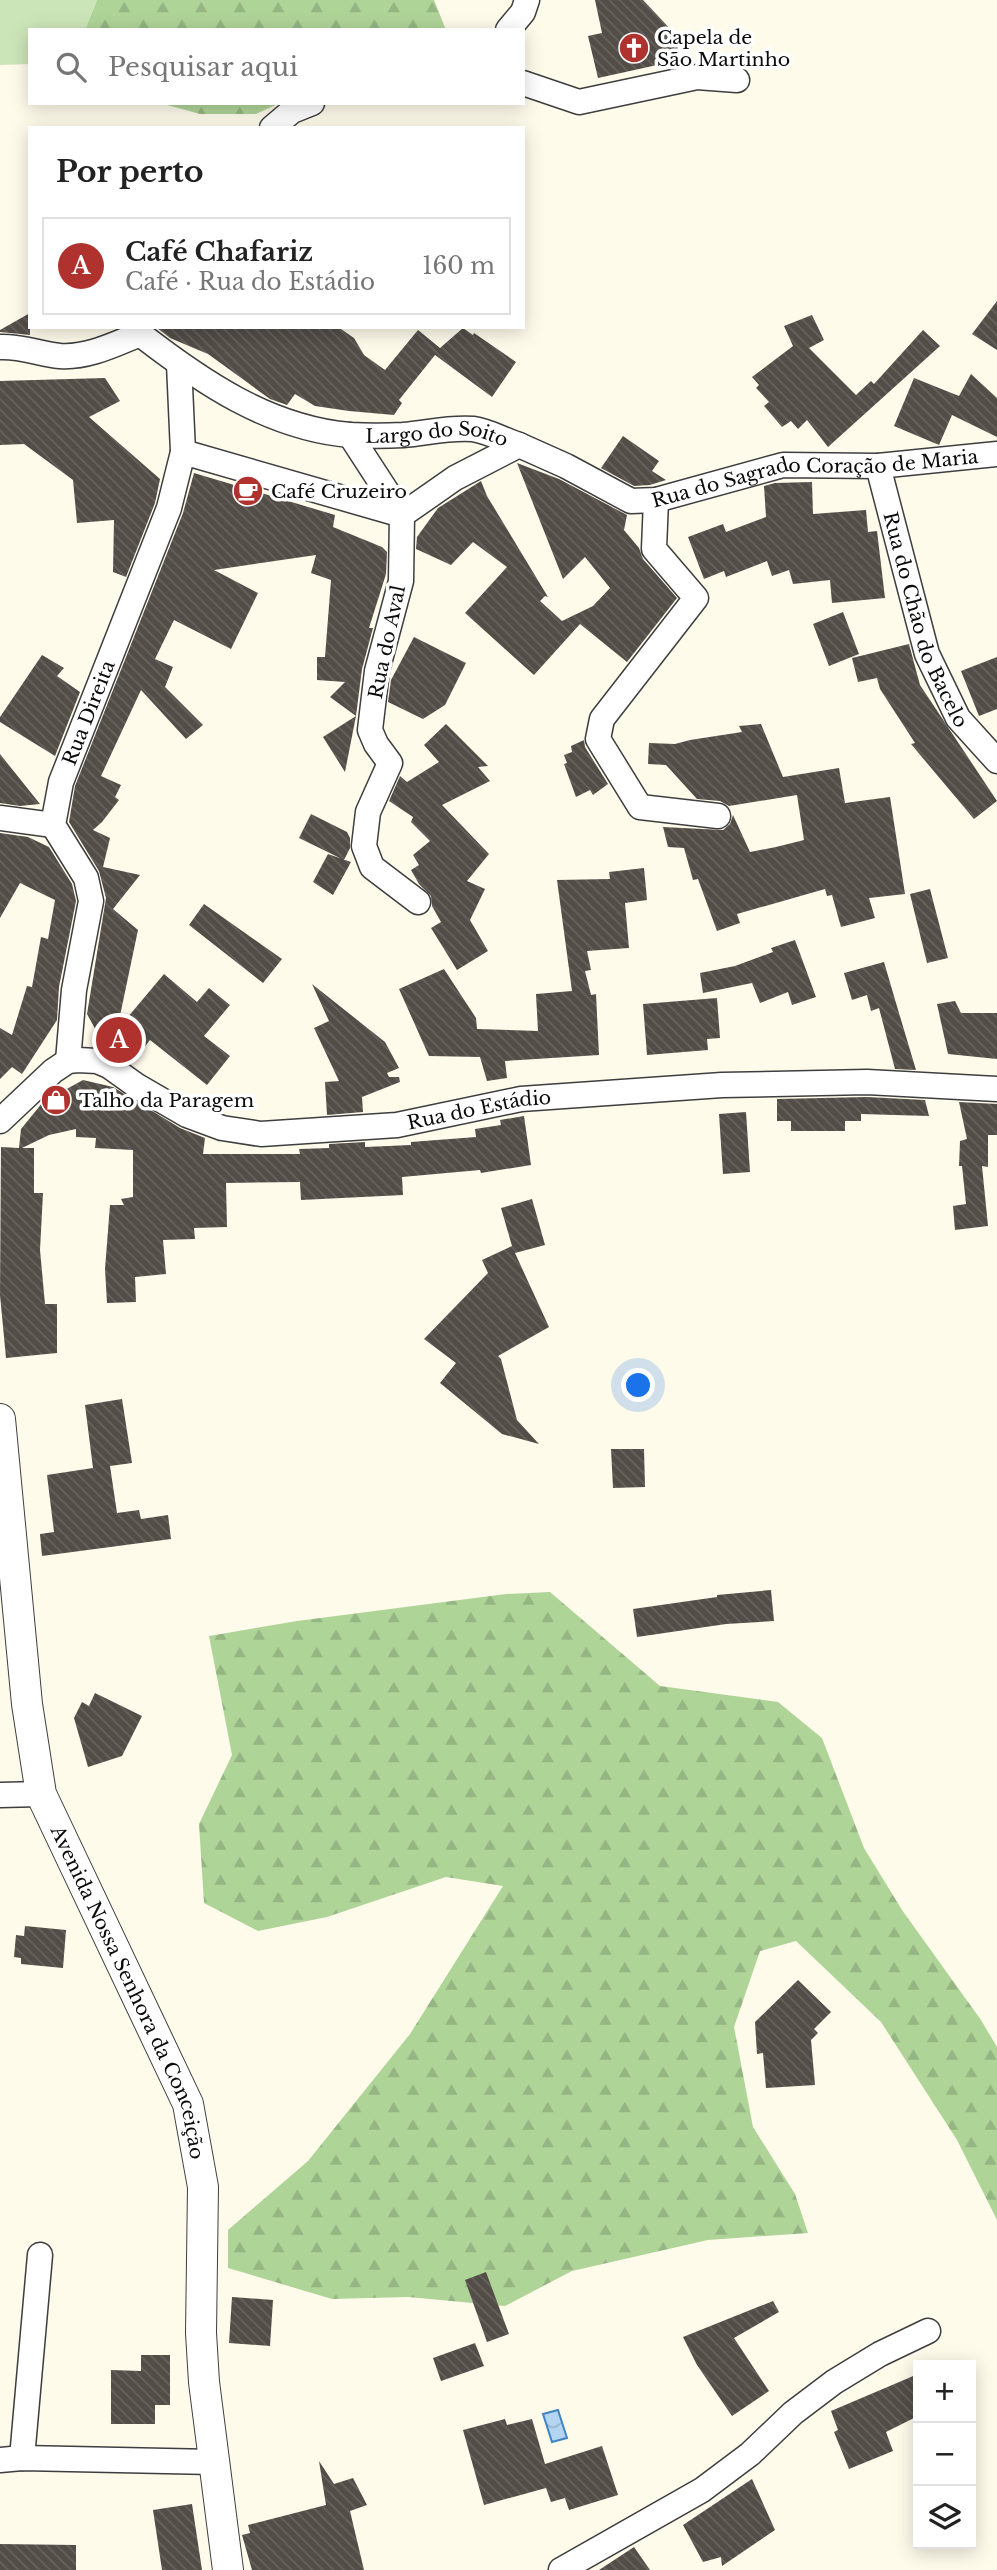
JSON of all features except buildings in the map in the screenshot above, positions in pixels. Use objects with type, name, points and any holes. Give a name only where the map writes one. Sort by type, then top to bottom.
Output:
[{"type":"street","points":[[510,28],[523,12],[527,0]]},
{"type":"street","points":[[525,84],[579,102],[697,76],[737,79]]},
{"type":"street","points":[[274,126],[292,111],[307,105]]},
{"type":"street","points":[[0,346],[62,356],[92,353],[141,330]]},
{"type":"street","name":"Largo do Soito","points":[[141,330],[179,364],[251,408],[302,428],[350,435],[401,435],[465,429],[476,430],[519,445]]},
{"type":"street","name":"Rua Direita","points":[[52,825],[61,782],[169,508],[183,452],[179,364]]},
{"type":"street","points":[[350,435],[401,515]]},
{"type":"street","name":"Largo do Soito","points":[[401,515],[455,478],[519,445]]},
{"type":"street","name":"Rua do Sagrado Coração de Maria","points":[[519,445],[566,466],[631,501],[656,500],[783,465],[878,466],[997,454]]},
{"type":"street","points":[[183,452],[401,515]]},
{"type":"street","name":"Rua do Chão do Bacelo","points":[[878,466],[927,654],[958,718],[997,761]]},
{"type":"street","points":[[656,500],[654,549],[696,598],[602,719],[598,739],[640,807],[718,817]]},
{"type":"street","name":"Rua do Aval","points":[[401,515],[401,581],[377,671],[370,730],[376,744],[390,763],[368,812],[365,846],[372,867],[418,902]]},
{"type":"street","points":[[0,818],[52,825],[86,878],[91,901],[74,990],[68,1061],[53,1071],[0,1121]]},
{"type":"street","name":"Rua do Estádio","points":[[68,1061],[88,1060],[109,1066],[187,1115],[222,1128],[261,1134],[397,1125],[521,1099],[722,1085],[867,1082],[997,1089]]},
{"type":"street","name":"Avenida Nossa Senhora da Conceição","points":[[0,1419],[27,1704],[41,1794],[188,2104],[202,2187],[201,2333],[204,2382],[228,2570]]},
{"type":"street","points":[[0,1795],[41,1794]]},
{"type":"street","points":[[40,2255],[11,2459],[214,2462]]},
{"type":"street","points":[[561,2570],[702,2490],[750,2454],[793,2413],[834,2382],[880,2354],[928,2331]]},
{"type":"green space","points":[[0,0],[97,0],[86,28],[28,28],[28,64],[0,65]]},
{"type":"green space","points":[[97,0],[434,0],[445,28],[86,28]]},
{"type":"green space","points":[[167,105],[276,105],[256,114],[200,114]]},
{"type":"green space","points":[[550,1592],[660,1686],[778,1702],[822,1738],[864,1848],[902,1910],[981,2020],[997,2047],[997,2220],[957,2140],[881,2022],[796,1941],[760,1951],[734,2027],[753,2127],[795,2194],[808,2233],[708,2240],[572,2271],[505,2306],[408,2297],[332,2299],[228,2268],[228,2230],[308,2161],[410,2034],[503,1886],[446,1877],[327,1917],[258,1931],[204,1903],[199,1824],[232,1755],[209,1636],[297,1621],[506,1594]]},
{"type":"water","points":[[558,2410],[567,2438],[552,2442],[543,2414]]},
{"type":"place","name":"Capela de São Martinho","points":[[634,48]]},
{"type":"place","name":"Café Cruzeiro","points":[[248,491]]},
{"type":"place","name":"Café Chafariz","points":[[119,1040]]},
{"type":"place","name":"Talho da Paragem","points":[[56,1100]]}]
